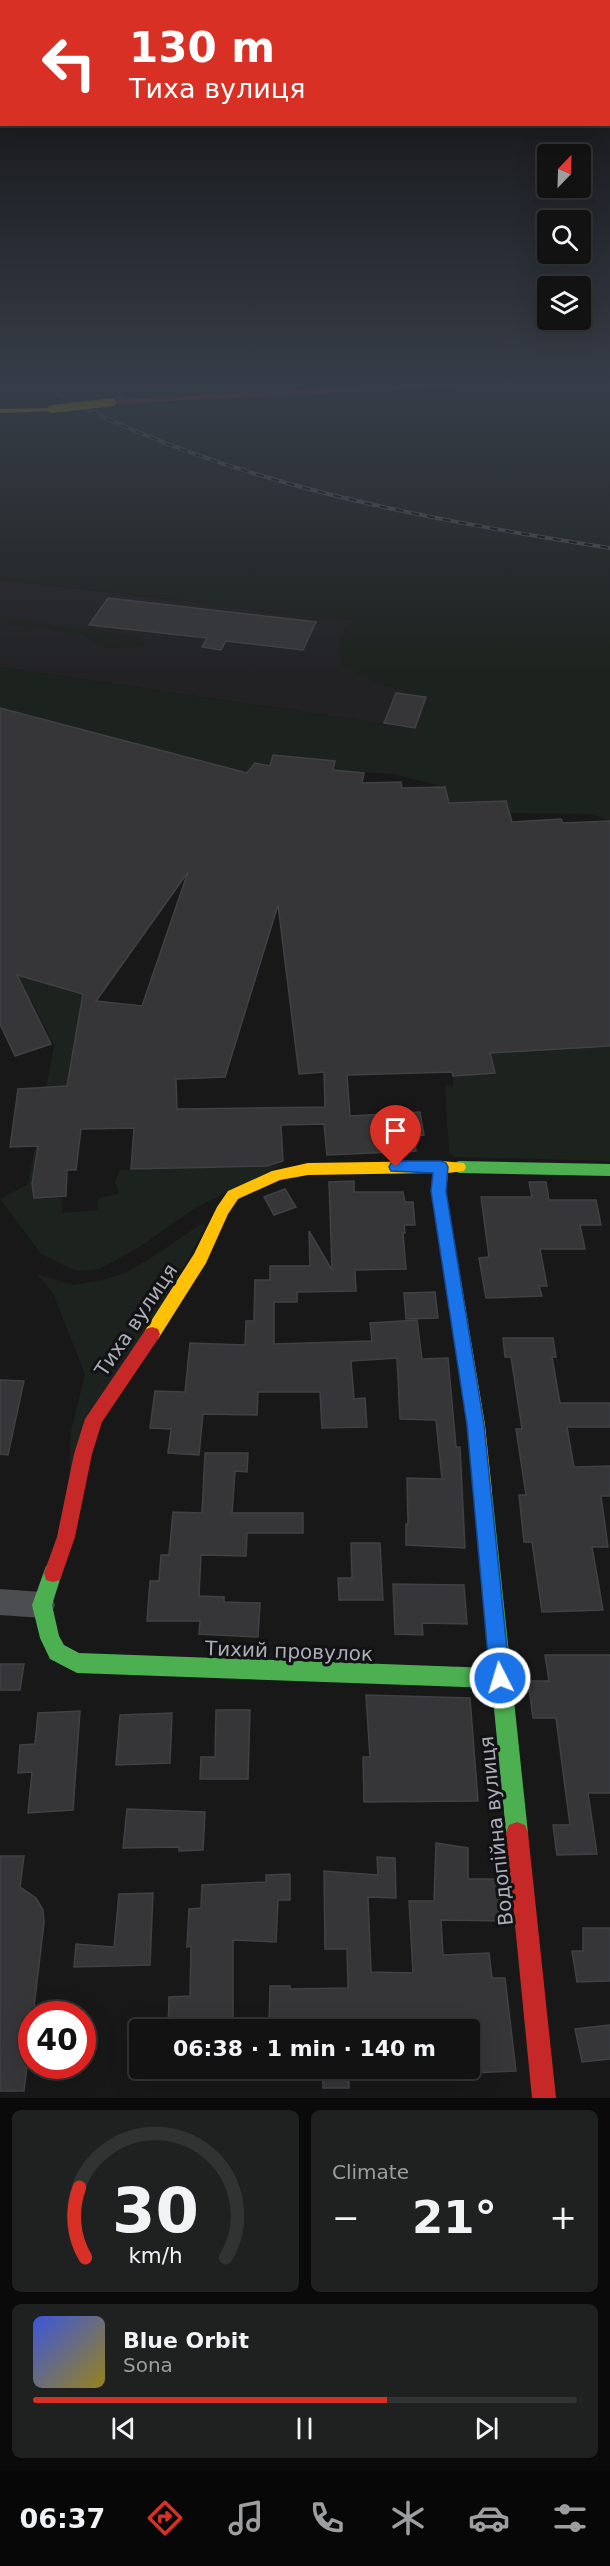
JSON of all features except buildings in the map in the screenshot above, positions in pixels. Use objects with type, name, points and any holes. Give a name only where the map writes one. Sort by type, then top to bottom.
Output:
[{"type":"street","name":"Тиха вулиця","points":[[42,1605],[66,1537],[83,1454],[94,1419],[180,1292],[200,1258],[222,1211],[233,1195],[278,1175],[308,1168],[441,1167],[610,1170]]},
{"type":"street","name":"Водопійна вулиця","points":[[441,1167],[439,1191],[476,1425],[544,2098]]},
{"type":"street","points":[[0,1602],[42,1605]]},
{"type":"street","name":"Тихий провулок","points":[[42,1605],[50,1638],[57,1653],[76,1663],[500,1678]]},
{"type":"shaded area","points":[[0,480],[275,480],[427,518],[610,550],[610,821],[591,814],[509,813],[449,803],[445,787],[392,774],[333,770],[335,761],[273,755],[270,766],[255,764],[247,773],[0,708],[0,667],[417,729],[429,698],[377,683],[342,666],[340,639],[353,620],[276,614],[190,601],[0,580]]},
{"type":"shaded area","points":[[274,480],[287,480],[413,512],[610,546],[610,550],[408,515]]},
{"type":"shaded area","points":[[287,480],[610,480],[610,546],[472,523],[381,504]]},
{"type":"shaded area","points":[[0,580],[354,620],[377,683],[429,697],[418,729],[0,667]]},
{"type":"shaded area","points":[[11,619],[141,637],[144,645],[109,648],[94,644],[82,634],[6,625]]},
{"type":"shaded area","points":[[0,959],[43,983],[83,994],[62,1117],[32,1184],[34,1197],[62,1196],[62,1213],[97,1210],[98,1198],[119,1194],[115,1182],[120,1170],[283,1165],[195,1208],[141,1246],[100,1269],[82,1271],[71,1269],[41,1254],[0,1199],[28,1184],[54,1045],[32,1001],[0,985]]},
{"type":"shaded area","points":[[610,1046],[610,1161],[455,1157],[449,1153],[445,1086],[453,1085],[453,1076],[495,1073],[490,1053]]},
{"type":"shaded area","points":[[201,1224],[206,1226],[69,1473],[71,1431],[85,1374],[53,1293],[37,1274],[73,1285],[102,1280],[124,1273],[148,1260]]},
{"type":"railway","points":[[276,480],[388,508],[610,548]]},
{"type":"traffic: fast","points":[[459,1167],[610,1170]]},
{"type":"traffic: fast","points":[[483,1492],[517,1833]]},
{"type":"traffic: fast","points":[[53,1573],[42,1605],[50,1638],[57,1652],[77,1663],[500,1678]]},
{"type":"traffic: slow","points":[[441,1167],[439,1191],[476,1425],[483,1492]]},
{"type":"traffic: slow","points":[[152,1334],[200,1258],[222,1211],[233,1195],[277,1175],[308,1169],[459,1167]]},
{"type":"traffic: jam","points":[[53,1573],[66,1537],[83,1454],[94,1419],[152,1334]]},
{"type":"traffic: jam","points":[[517,1833],[544,2098]]},
{"type":"route","points":[[396,1167],[441,1167],[439,1191],[476,1425],[500,1678]]}]
